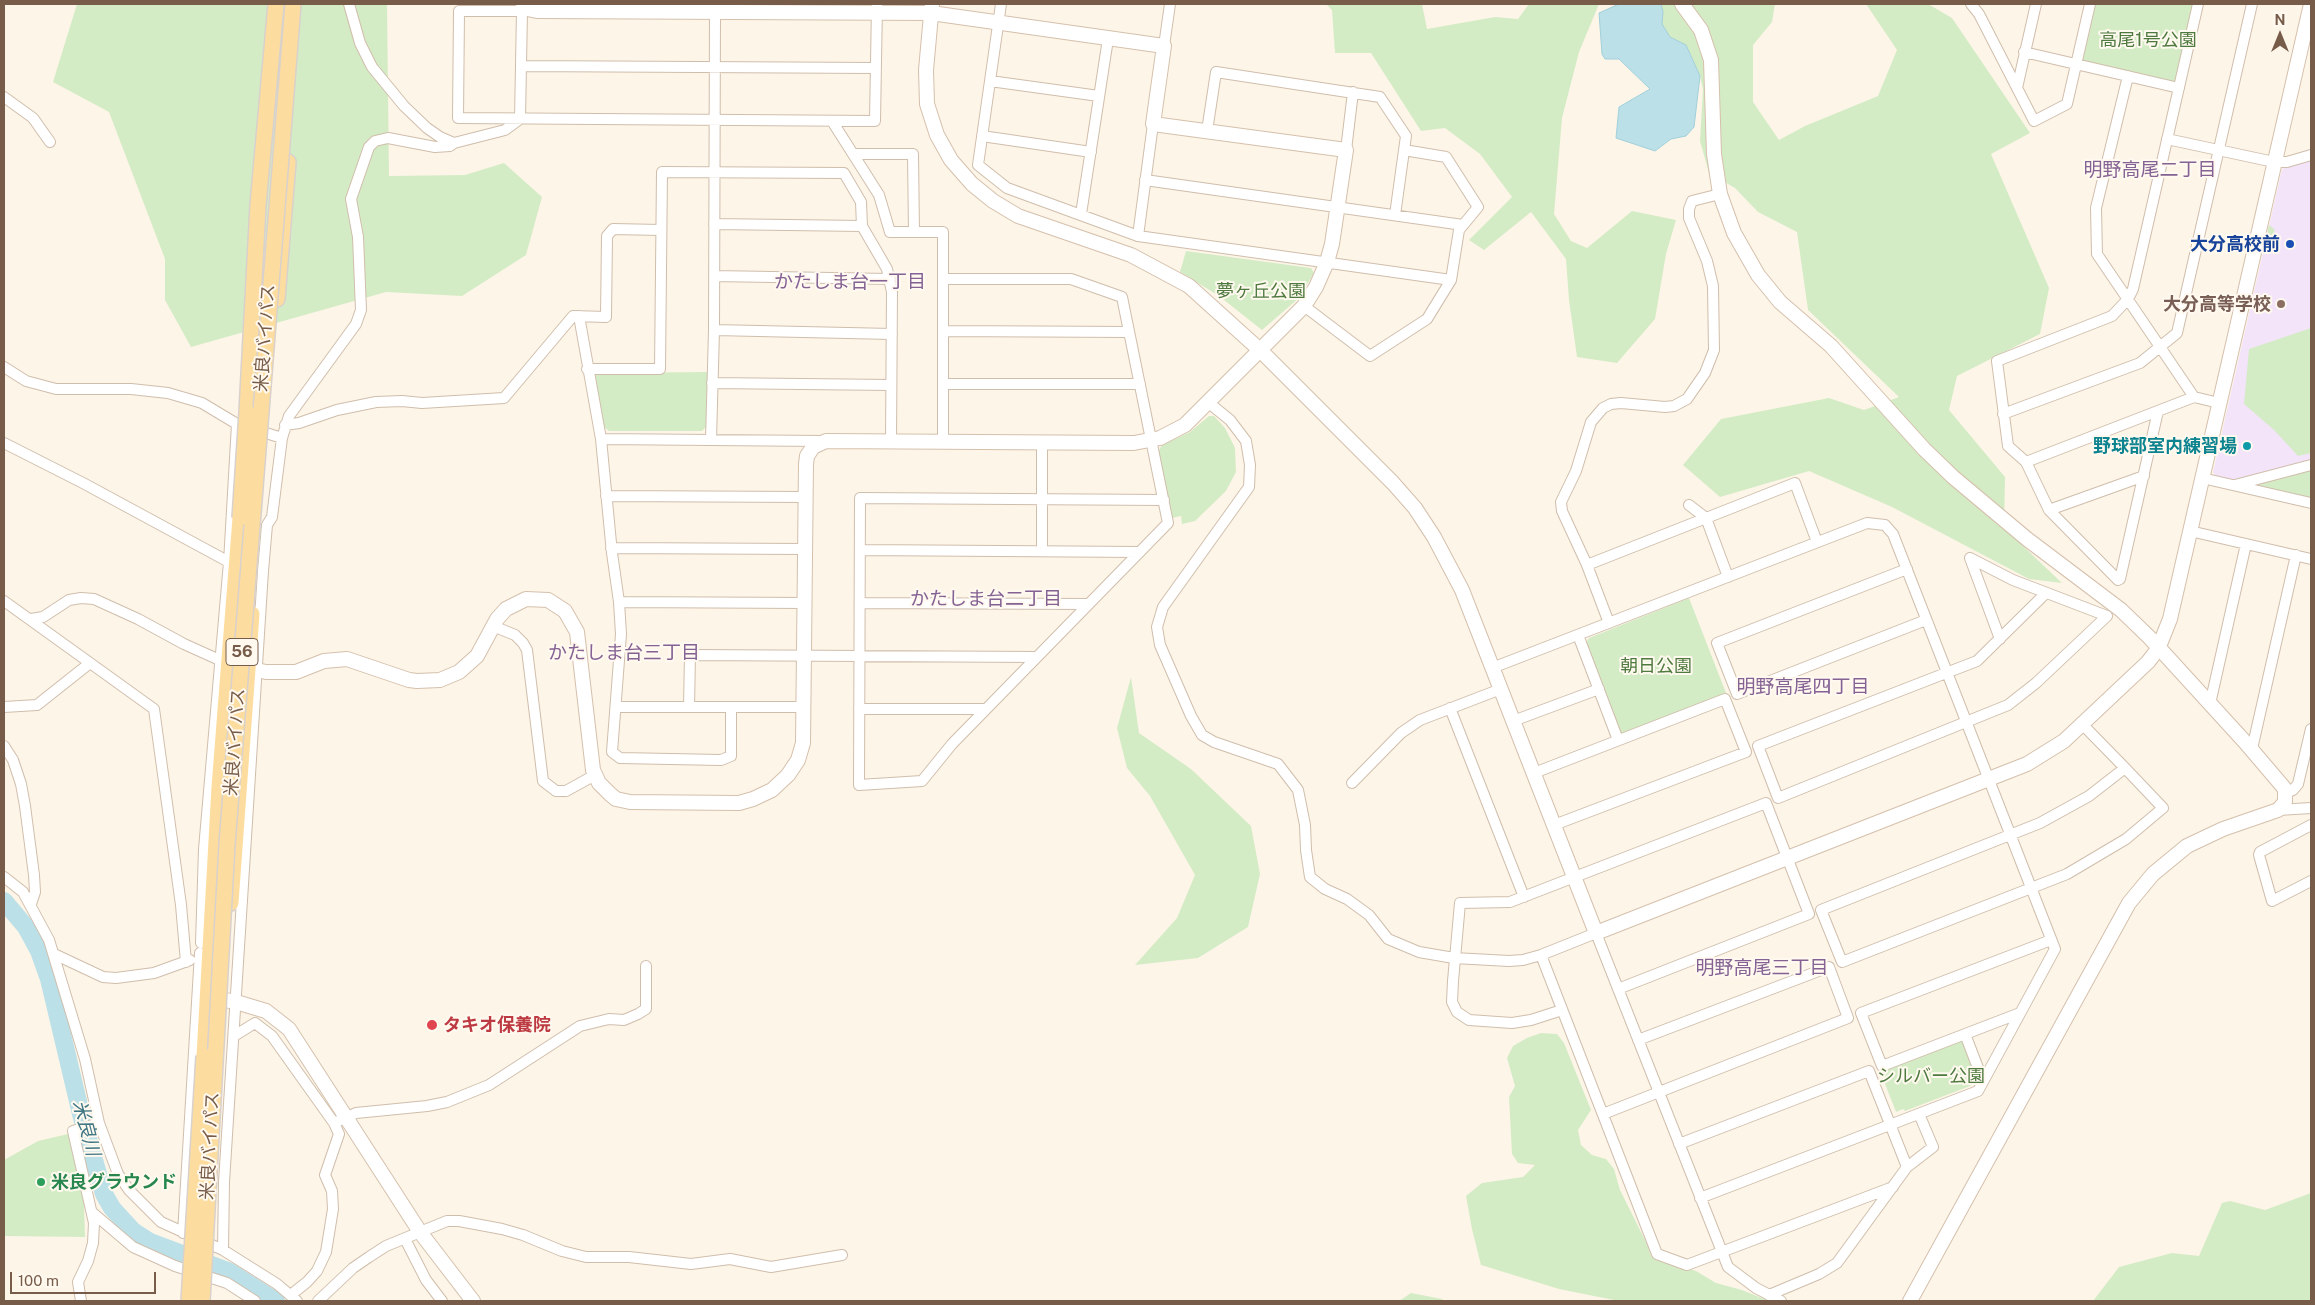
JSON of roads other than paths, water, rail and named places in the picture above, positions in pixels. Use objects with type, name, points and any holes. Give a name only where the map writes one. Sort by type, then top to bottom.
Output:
[{"type":"main road","points":[[189,1301],[208,997],[204,946],[218,787],[224,662],[240,518],[258,205],[276,4]]},
{"type":"main road","name":"米良バイパス","points":[[196,1301],[222,838],[286,4]]},
{"type":"main road","name":"米良バイパス","points":[[202,1301],[227,844],[293,4]]},
{"type":"main road","points":[[210,1301],[212,1221],[222,1057],[230,1000],[253,669],[260,520],[300,4]]},
{"type":"street","points":[[349,4],[360,43],[372,67],[404,106],[427,128],[440,137],[454,143]]},
{"type":"street","points":[[1001,4],[978,166],[1007,188],[1138,236],[1451,280]]},
{"type":"street","points":[[1138,236],[1170,4]]},
{"type":"street","points":[[1682,4],[1701,30],[1711,60],[1714,154],[1720,194],[1734,233],[1758,275],[1780,302],[1831,346],[1953,477],[2027,539],[2121,610],[2150,638],[2158,649],[2282,782],[2286,793],[2285,802],[2278,810]]},
{"type":"street","points":[[1971,4],[1979,14],[2034,121],[2067,104],[2090,4]]},
{"type":"street","points":[[1979,14],[1982,4]]},
{"type":"street","points":[[2017,88],[2036,4]]},
{"type":"street","points":[[2158,411],[2120,579],[2118,580],[2049,510],[2026,462],[2008,446],[1997,361],[2112,316],[2128,299],[2133,289],[2198,4]]},
{"type":"street","points":[[2003,414],[2140,363],[2178,332],[2249,4]]},
{"type":"street","points":[[1209,403],[1230,420],[1246,441],[1250,465],[1249,488],[1163,606],[1156,627],[1160,645],[1191,716],[1202,735],[1214,742],[1278,764],[1298,790],[1306,825],[1306,850],[1310,877],[1325,889],[1347,899],[1369,915],[1388,939],[1419,952],[1454,958],[1509,961],[1523,960],[1541,955],[1989,780],[2040,757],[2083,725],[2148,662],[2158,649],[2168,626],[2311,4]]},
{"type":"street","points":[[877,8],[875,121],[458,118],[459,11],[476,7],[522,8],[538,11],[575,8],[673,8],[715,12],[877,8],[932,9],[998,23],[1164,46]]},
{"type":"street","points":[[520,119],[522,8]]},
{"type":"street","points":[[932,9],[926,70],[928,104],[937,135],[951,160],[972,184],[992,202],[1018,216],[1131,255],[1189,286],[1261,350],[1393,483],[1415,508],[1450,563],[1728,1267],[1735,1274],[1781,1301]]},
{"type":"street","points":[[711,440],[714,330],[715,12]]},
{"type":"street","points":[[1081,214],[1108,39]]},
{"type":"street","points":[[2024,52],[2178,88]]},
{"type":"street","points":[[521,66],[875,68]]},
{"type":"street","points":[[1207,131],[1216,72],[1380,97],[1406,136],[1395,215]]},
{"type":"street","points":[[2128,76],[2096,208],[2097,254],[2194,397]]},
{"type":"street","points":[[990,81],[1099,96]]},
{"type":"street","points":[[601,440],[1134,442],[1152,440],[1168,435],[1181,428],[1209,403],[1304,306],[1316,287],[1327,262],[1338,207],[1354,92]]},
{"type":"street","points":[[4,97],[33,118],[50,142]]},
{"type":"street","points":[[253,669],[267,525],[272,517],[285,426],[303,395],[356,324],[361,310],[358,236],[351,199],[369,147],[375,141],[388,138],[434,147],[450,146],[454,143],[505,130],[520,119]]},
{"type":"street","points":[[832,121],[880,195],[890,232],[943,232],[943,441]]},
{"type":"street","points":[[1153,124],[1346,150]]},
{"type":"street","points":[[982,136],[1091,152]]},
{"type":"street","points":[[2167,138],[2218,151],[2274,162],[2287,162],[2311,155]]},
{"type":"street","points":[[1304,306],[1370,356],[1427,319],[1451,280],[1459,230],[1478,207],[1446,156],[1404,150]]},
{"type":"street","points":[[855,154],[913,154],[914,232]]},
{"type":"street","points":[[587,368],[660,369],[662,172],[844,173],[861,202],[862,226],[887,269],[890,278],[892,292],[891,441]]},
{"type":"street","points":[[1145,180],[1463,224]]},
{"type":"street","points":[[1609,623],[1587,565],[1561,507],[1584,448],[1591,422],[1603,408],[1611,404],[1665,407],[1680,404],[1694,390],[1712,356],[1714,350],[1713,286],[1707,261],[1689,218],[1689,209],[1692,201],[1720,194]]},
{"type":"street","points":[[714,224],[862,226]]},
{"type":"street","points":[[285,426],[337,410],[376,402],[402,401],[422,403],[504,398],[573,316],[606,317],[607,236],[613,229],[662,230]]},
{"type":"street","points":[[714,276],[890,278]]},
{"type":"street","points":[[943,279],[1072,279],[1122,297],[1152,440],[1164,500],[1168,523],[985,709],[952,744],[922,781],[859,785],[860,498],[1164,500]]},
{"type":"street","points":[[579,316],[601,440],[611,548],[619,602],[621,634],[612,752],[620,758],[721,760],[731,756],[731,707]]},
{"type":"street","points":[[714,330],[892,334]]},
{"type":"street","points":[[943,331],[1129,332]]},
{"type":"street","points":[[4,367],[26,380],[56,388],[131,389],[168,393],[202,403],[237,424],[282,438]]},
{"type":"street","points":[[712,384],[892,385]]},
{"type":"street","points":[[943,384],[1140,384]]},
{"type":"street","points":[[2026,462],[2194,397],[2219,403]]},
{"type":"street","points":[[224,662],[237,424]]},
{"type":"street","points":[[31,619],[43,617],[69,600],[81,598],[94,599],[224,662],[266,672],[296,672],[324,661],[339,658],[351,660],[409,680],[426,682],[440,680],[459,672],[470,663],[477,656],[506,609],[526,599],[541,599],[554,603],[570,616],[577,632],[592,762],[595,775],[610,794],[616,799],[630,802],[739,803],[767,793],[781,783],[795,766],[803,743],[807,456],[813,447],[826,441]]},
{"type":"street","points":[[1042,442],[1042,551]]},
{"type":"street","points":[[4,443],[83,483],[228,562]]},
{"type":"street","points":[[2233,485],[2311,465]]},
{"type":"street","points":[[2049,510],[2144,476]]},
{"type":"street","points":[[2202,478],[2311,504]]},
{"type":"street","points":[[1587,565],[1795,483],[1817,542]]},
{"type":"street","points":[[606,496],[806,497]]},
{"type":"street","points":[[1689,505],[1706,518],[1728,577]]},
{"type":"street","points":[[1492,668],[1867,523],[1880,523],[1893,534],[1907,569],[2055,949],[1978,1091],[1700,1198]]},
{"type":"street","points":[[2190,531],[2311,559]]},
{"type":"street","points":[[2210,704],[2246,544]]},
{"type":"street","points":[[611,548],[805,549]]},
{"type":"street","points":[[860,550],[1140,552]]},
{"type":"street","points":[[2252,749],[2296,555]]},
{"type":"street","points":[[2000,639],[1970,558],[2013,580],[2107,616],[2018,700],[1967,724],[1778,798],[1758,746],[1977,661],[2000,639],[2046,593]]},
{"type":"street","points":[[1907,569],[1716,642],[1737,694],[1926,620]]},
{"type":"street","points":[[4,601],[154,709],[181,905],[186,962]]},
{"type":"street","points":[[619,602],[805,603]]},
{"type":"street","points":[[860,603],[1089,604]]},
{"type":"street","points":[[4,612],[17,610]]},
{"type":"street","points":[[494,626],[515,635],[524,643],[527,650],[543,781],[556,791],[563,792],[595,775]]},
{"type":"street","points":[[1578,635],[1618,740]]},
{"type":"street","points":[[689,707],[690,655],[1036,657]]},
{"type":"street","points":[[4,707],[37,706],[90,663]]},
{"type":"street","points":[[1352,783],[1401,733],[1420,720],[1501,689]]},
{"type":"street","points":[[1513,721],[1599,689]]},
{"type":"street","points":[[1534,773],[1725,700],[1746,752],[1554,825]]},
{"type":"street","points":[[616,707],[804,707]]},
{"type":"street","points":[[859,708],[985,709]]},
{"type":"street","points":[[1450,708],[1524,896]]},
{"type":"street","points":[[2083,725],[2125,768],[2163,808],[2126,839],[2085,864],[2031,889],[1842,962],[1821,910],[2010,836],[2060,814],[2089,796],[2125,768]]},
{"type":"street","points":[[2286,793],[2293,790],[2298,784],[2311,729]]},
{"type":"street","points":[[4,746],[16,771],[25,806],[35,892],[31,904]]},
{"type":"street","points":[[1562,1010],[1531,1020],[1512,1023],[1469,1020],[1458,1012],[1452,1002],[1454,958],[1460,902],[1510,902],[1766,803],[1809,914],[1618,989]]},
{"type":"street","points":[[1910,1301],[2116,924],[2134,896],[2160,868],[2187,846],[2223,829],[2278,810],[2311,808]]},
{"type":"street","points":[[2311,825],[2260,852],[2259,855],[2272,901],[2311,880]]},
{"type":"street","points":[[4,877],[23,892],[31,904],[54,954],[94,1095],[97,1124],[118,1174],[129,1190],[161,1222],[224,1250],[294,1298],[317,1271],[329,1242],[332,1198],[325,1175],[338,1134],[340,1121],[294,1037],[283,1023],[266,1011],[230,1000],[208,997]]},
{"type":"street","points":[[2020,1013],[1882,1066],[1861,1013],[2051,940]]},
{"type":"street","points":[[54,954],[103,977],[116,978],[154,973],[186,962],[204,946]]},
{"type":"street","points":[[183,1233],[204,946]]},
{"type":"street","points":[[1541,955],[1657,1254],[1687,1265],[1893,1187]]},
{"type":"street","points":[[340,1121],[356,1113],[428,1106],[446,1102],[488,1084],[580,1026],[609,1019],[624,1020],[638,1014],[646,1009],[646,966]]},
{"type":"street","points":[[1603,1114],[1848,1018],[1829,967],[1638,1040]]},
{"type":"street","points":[[224,1250],[224,1182],[234,1036],[230,1000]]},
{"type":"street","points":[[234,1036],[254,1023],[272,1036],[340,1121],[420,1232],[474,1301]]},
{"type":"street","points":[[1965,1034],[1983,1081]]},
{"type":"street","points":[[1679,1144],[1869,1071],[1907,1167]]},
{"type":"street","points":[[1768,1295],[1831,1268],[1837,1263],[1907,1167],[1933,1147],[1919,1114]]},
{"type":"street","points":[[81,1301],[78,1282],[93,1242],[93,1213],[73,1131],[97,1124]]},
{"type":"street","points":[[93,1213],[133,1247],[174,1266],[227,1283],[255,1301]]},
{"type":"street","points":[[318,1301],[353,1268],[386,1246],[446,1222],[459,1221],[523,1235],[562,1252],[586,1257],[629,1257],[691,1264],[730,1259],[771,1267],[842,1255]]},
{"type":"street","points":[[405,1239],[426,1280],[442,1301]]},
{"type":"water","points":[[1619,4],[1661,4],[1663,12],[1662,24],[1670,37],[1686,45],[1700,76],[1694,127],[1686,136],[1671,139],[1655,151],[1616,138],[1619,107],[1650,89],[1619,59],[1605,59],[1602,54],[1599,13]]},
{"type":"waterway","name":"米良川","points":[[4,901],[26,927],[39,951],[49,979],[81,1114],[104,1194],[112,1208],[133,1231],[150,1242],[230,1272],[276,1301]]},
{"type":"place","name":"大分高校前","points":[[2290,244]]},
{"type":"place","name":"大分高等学校","points":[[2281,304]]},
{"type":"place","name":"野球部室内練習場","points":[[2247,446]]},
{"type":"place","name":"タキオ保養院","points":[[432,1025]]},
{"type":"place","name":"米良グラウンド","points":[[41,1182]]},
{"type":"district","name":"明野高尾二丁目","points":[[2150,170]]},
{"type":"district","name":"かたしま台一丁目","points":[[850,282]]},
{"type":"district","name":"かたしま台二丁目","points":[[986,599]]},
{"type":"district","name":"かたしま台三丁目","points":[[624,653]]},
{"type":"district","name":"明野高尾四丁目","points":[[1803,687]]},
{"type":"district","name":"明野高尾三丁目","points":[[1762,968]]},
{"type":"park label","name":"高尾1号公園","points":[[2148,40]]},
{"type":"park label","name":"夢ヶ丘公園","points":[[1261,291]]},
{"type":"park label","name":"朝日公園","points":[[1656,666]]},
{"type":"park label","name":"シルバー公園","points":[[1931,1076]]}]
